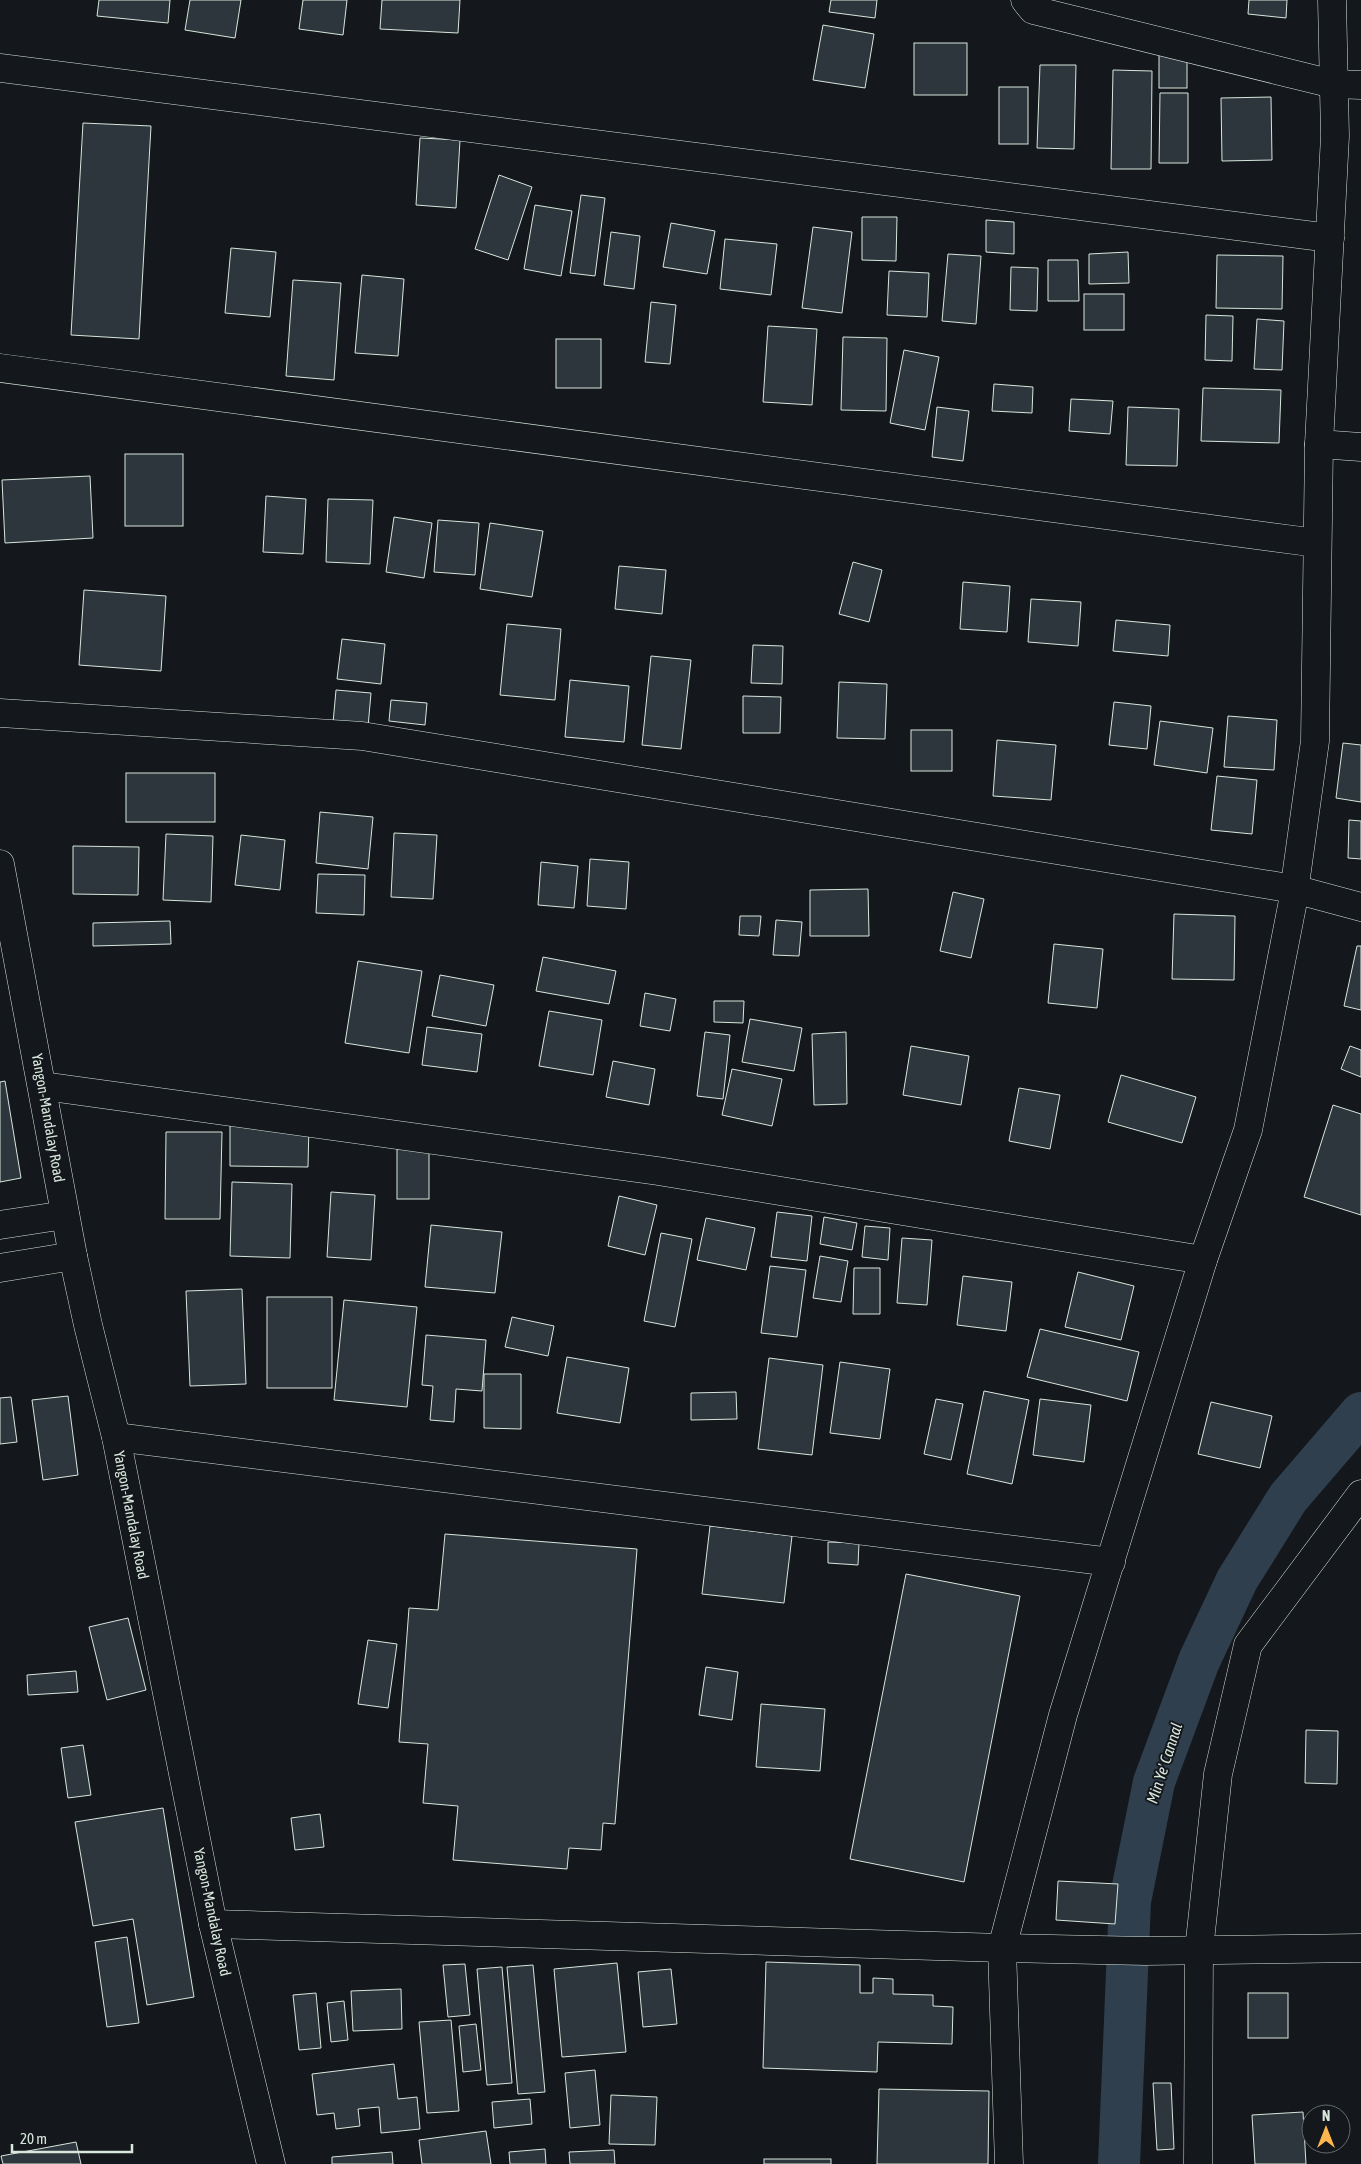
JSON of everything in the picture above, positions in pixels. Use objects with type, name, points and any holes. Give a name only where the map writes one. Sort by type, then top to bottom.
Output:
[{"type":"main road","points":[[1025,0],[1033,10],[1333,84],[1361,85]]},
{"type":"main road","points":[[1009,2164],[1002,1948],[1063,1715],[1112,1562],[1203,1260],[1248,1130],[1292,906],[1315,741],[1319,444],[1335,136],[1332,0]]},
{"type":"main road","points":[[0,68],[1330,238]]},
{"type":"main road","points":[[0,368],[1317,543]]},
{"type":"main road","points":[[1319,444],[1361,447]]},
{"type":"main road","points":[[0,713],[362,736],[1294,888],[1361,907]]},
{"type":"main road","name":"Yangon-Mandalay Road","points":[[0,864],[43,1086],[73,1256],[116,1437],[213,1924],[271,2164]]},
{"type":"main road","points":[[43,1086],[658,1171],[1203,1260]]},
{"type":"main road","points":[[0,1226],[65,1215]]},
{"type":"main road","points":[[0,1268],[73,1256]]},
{"type":"main road","points":[[116,1437],[1112,1562]]},
{"type":"main road","points":[[1198,2164],[1200,1950],[1218,1774],[1248,1645],[1361,1494]]},
{"type":"main road","points":[[213,1924],[1046,1949],[1146,1951],[1361,1948]]},
{"type":"building","points":[[99,0],[170,0],[168,23],[97,16]]},
{"type":"building","points":[[190,0],[241,0],[235,38],[185,30]]},
{"type":"building","points":[[303,0],[347,0],[343,35],[299,29]]},
{"type":"building","points":[[382,0],[460,0],[458,33],[380,29]]},
{"type":"building","points":[[831,0],[877,0],[875,18],[829,12]]},
{"type":"building","points":[[1249,0],[1287,0],[1286,18],[1248,14]]},
{"type":"building","points":[[823,25],[874,34],[865,88],[813,80]]},
{"type":"building","points":[[914,43],[967,43],[967,95],[914,95]]},
{"type":"building","points":[[1159,55],[1187,55],[1187,88],[1159,88]]},
{"type":"building","points":[[1040,65],[1076,65],[1074,149],[1037,148]]},
{"type":"building","points":[[1113,70],[1152,71],[1151,169],[1111,169]]},
{"type":"building","points":[[999,87],[1028,87],[1028,144],[999,144]]},
{"type":"building","points":[[1160,93],[1188,93],[1188,163],[1159,163]]},
{"type":"building","points":[[1271,97],[1272,160],[1222,161],[1221,98]]},
{"type":"building","points":[[83,123],[151,126],[139,339],[71,335]]},
{"type":"building","points":[[420,138],[460,140],[456,208],[416,205]]},
{"type":"building","points":[[499,175],[532,187],[508,260],[475,249]]},
{"type":"building","points":[[581,195],[605,198],[595,276],[570,273]]},
{"type":"building","points":[[535,205],[572,211],[561,276],[524,269]]},
{"type":"building","points":[[862,217],[897,217],[896,261],[862,260]]},
{"type":"building","points":[[986,220],[1014,222],[1014,254],[986,252]]},
{"type":"building","points":[[671,223],[715,231],[707,274],[663,267]]},
{"type":"building","points":[[813,227],[852,232],[842,313],[802,308]]},
{"type":"building","points":[[611,232],[640,236],[634,289],[604,285]]},
{"type":"building","points":[[725,239],[777,244],[771,295],[720,289]]},
{"type":"building","points":[[231,248],[276,252],[270,317],[225,313]]},
{"type":"building","points":[[1128,252],[1129,283],[1089,284],[1089,254]]},
{"type":"building","points":[[948,254],[981,256],[976,324],[942,321]]},
{"type":"building","points":[[1217,255],[1283,256],[1282,309],[1216,308]]},
{"type":"building","points":[[1048,260],[1078,260],[1079,301],[1048,301]]},
{"type":"building","points":[[1011,267],[1038,268],[1037,311],[1010,310]]},
{"type":"building","points":[[889,271],[929,273],[927,317],[887,315]]},
{"type":"building","points":[[362,275],[404,279],[398,356],[355,353]]},
{"type":"building","points":[[293,280],[341,283],[334,380],[286,376]]},
{"type":"building","points":[[1084,294],[1124,294],[1124,330],[1084,330]]},
{"type":"building","points":[[651,302],[676,305],[670,364],[645,362]]},
{"type":"building","points":[[1206,315],[1233,316],[1232,361],[1205,360]]},
{"type":"building","points":[[1257,319],[1284,321],[1282,370],[1254,369]]},
{"type":"building","points":[[768,326],[817,329],[812,405],[763,402]]},
{"type":"building","points":[[843,337],[887,338],[886,411],[841,410]]},
{"type":"building","points":[[556,339],[601,339],[601,388],[556,388]]},
{"type":"building","points":[[904,350],[939,357],[925,430],[890,423]]},
{"type":"building","points":[[994,384],[1033,387],[1032,413],[992,411]]},
{"type":"building","points":[[1203,388],[1281,390],[1279,443],[1201,441]]},
{"type":"building","points":[[1071,399],[1113,401],[1110,434],[1069,431]]},
{"type":"building","points":[[937,407],[969,411],[963,461],[932,457]]},
{"type":"building","points":[[1128,407],[1179,409],[1177,466],[1126,465]]},
{"type":"building","points":[[125,454],[183,454],[183,526],[125,526]]},
{"type":"building","points":[[90,476],[93,538],[5,543],[2,480]]},
{"type":"building","points":[[266,496],[306,499],[303,554],[263,552]]},
{"type":"building","points":[[328,499],[373,500],[370,564],[326,562]]},
{"type":"building","points":[[394,517],[432,523],[424,578],[386,572]]},
{"type":"building","points":[[438,520],[479,523],[475,575],[434,572]]},
{"type":"building","points":[[490,523],[543,531],[532,597],[480,589]]},
{"type":"building","points":[[853,562],[882,570],[869,622],[839,614]]},
{"type":"building","points":[[619,566],[666,570],[662,614],[615,609]]},
{"type":"building","points":[[963,582],[1010,586],[1007,632],[960,629]]},
{"type":"building","points":[[84,590],[166,596],[161,671],[79,665]]},
{"type":"building","points":[[1031,599],[1081,602],[1078,646],[1028,642]]},
{"type":"building","points":[[1116,620],[1170,625],[1168,656],[1113,651]]},
{"type":"building","points":[[507,624],[561,629],[555,700],[500,695]]},
{"type":"building","points":[[342,639],[385,644],[381,684],[337,679]]},
{"type":"building","points":[[753,645],[783,646],[782,684],[751,683]]},
{"type":"building","points":[[651,656],[691,660],[681,749],[642,745]]},
{"type":"building","points":[[570,680],[629,686],[624,742],[565,737]]},
{"type":"building","points":[[839,682],[887,684],[885,739],[837,738]]},
{"type":"building","points":[[336,690],[371,693],[368,727],[333,723]]},
{"type":"building","points":[[743,696],[781,697],[780,733],[743,733]]},
{"type":"building","points":[[391,700],[427,703],[425,725],[389,721]]},
{"type":"building","points":[[1114,702],[1151,706],[1147,749],[1109,745]]},
{"type":"building","points":[[1228,716],[1277,720],[1274,770],[1224,767]]},
{"type":"building","points":[[1160,721],[1213,728],[1207,773],[1154,765]]},
{"type":"building","points":[[911,730],[952,730],[952,771],[911,771]]},
{"type":"building","points":[[997,740],[1056,745],[1051,800],[993,796]]},
{"type":"building","points":[[1343,743],[1361,745],[1361,802],[1336,798]]},
{"type":"building","points":[[126,773],[215,773],[215,822],[126,822]]},
{"type":"building","points":[[1217,776],[1257,780],[1252,834],[1211,830]]},
{"type":"building","points":[[320,812],[373,817],[368,869],[316,863]]},
{"type":"building","points":[[1349,820],[1361,821],[1361,859],[1348,858]]},
{"type":"building","points":[[394,833],[437,835],[433,899],[391,897]]},
{"type":"building","points":[[166,834],[213,836],[211,902],[163,900]]},
{"type":"building","points":[[241,835],[285,840],[280,890],[235,885]]},
{"type":"building","points":[[73,846],[139,847],[138,895],[73,894]]},
{"type":"building","points":[[590,859],[629,862],[626,909],[587,906]]},
{"type":"building","points":[[541,862],[578,866],[574,908],[538,905]]},
{"type":"building","points":[[318,874],[365,875],[364,915],[316,913]]},
{"type":"building","points":[[868,889],[869,936],[810,936],[810,890]]},
{"type":"building","points":[[953,892],[984,899],[971,958],[940,951]]},
{"type":"building","points":[[1174,914],[1235,916],[1234,980],[1172,979]]},
{"type":"building","points":[[740,916],[761,916],[759,936],[739,935]]},
{"type":"building","points":[[776,920],[802,922],[799,956],[773,955]]},
{"type":"building","points":[[170,921],[171,944],[93,946],[93,923]]},
{"type":"building","points":[[1054,944],[1103,949],[1097,1008],[1048,1003]]},
{"type":"building","points":[[1357,946],[1361,946],[1361,1010],[1344,1006]]},
{"type":"building","points":[[543,957],[616,971],[609,1004],[536,991]]},
{"type":"building","points":[[358,961],[422,971],[409,1053],[345,1043]]},
{"type":"building","points":[[440,975],[494,985],[486,1026],[432,1016]]},
{"type":"building","points":[[645,993],[676,999],[670,1031],[640,1026]]},
{"type":"building","points":[[714,1001],[744,1001],[743,1023],[714,1022]]},
{"type":"building","points":[[549,1011],[602,1020],[593,1075],[539,1066]]},
{"type":"building","points":[[750,1019],[802,1028],[794,1071],[742,1062]]},
{"type":"building","points":[[427,1027],[482,1034],[477,1072],[422,1065]]},
{"type":"building","points":[[705,1032],[730,1035],[723,1099],[697,1096]]},
{"type":"building","points":[[846,1032],[847,1104],[814,1105],[812,1034]]},
{"type":"building","points":[[911,1046],[969,1056],[961,1105],[903,1095]]},
{"type":"building","points":[[1350,1046],[1361,1050],[1361,1077],[1341,1069]]},
{"type":"building","points":[[613,1061],[655,1069],[649,1105],[606,1097]]},
{"type":"building","points":[[732,1069],[782,1079],[772,1126],[722,1115]]},
{"type":"building","points":[[1121,1075],[1196,1097],[1182,1143],[1108,1122]]},
{"type":"building","points":[[5,1081],[21,1178],[0,1182],[0,1082]]},
{"type":"building","points":[[1019,1088],[1060,1095],[1050,1149],[1009,1141]]},
{"type":"building","points":[[1333,1105],[1361,1114],[1361,1215],[1304,1197]]},
{"type":"building","points":[[230,1123],[309,1124],[308,1167],[230,1166]]},
{"type":"building","points":[[166,1132],[222,1132],[220,1219],[165,1219]]},
{"type":"building","points":[[397,1149],[429,1149],[429,1199],[397,1199]]},
{"type":"building","points":[[232,1182],[292,1184],[290,1258],[230,1256]]},
{"type":"building","points":[[331,1192],[375,1195],[371,1260],[327,1257]]},
{"type":"building","points":[[619,1196],[657,1205],[645,1255],[608,1246]]},
{"type":"building","points":[[777,1212],[812,1216],[807,1261],[771,1257]]},
{"type":"building","points":[[824,1217],[857,1223],[852,1250],[820,1244]]},
{"type":"building","points":[[706,1218],[755,1228],[746,1270],[697,1260]]},
{"type":"building","points":[[431,1225],[502,1232],[495,1293],[425,1287]]},
{"type":"building","points":[[865,1226],[890,1228],[888,1260],[862,1257]]},
{"type":"building","points":[[661,1233],[692,1239],[675,1327],[644,1321]]},
{"type":"building","points":[[902,1238],[932,1240],[927,1305],[897,1303]]},
{"type":"building","points":[[820,1256],[848,1261],[841,1302],[813,1298]]},
{"type":"building","points":[[770,1266],[806,1270],[797,1337],[761,1333]]},
{"type":"building","points":[[854,1268],[880,1268],[880,1314],[853,1314]]},
{"type":"building","points":[[1078,1272],[1134,1286],[1121,1340],[1065,1327]]},
{"type":"building","points":[[963,1276],[1012,1282],[1006,1331],[957,1325]]},
{"type":"building","points":[[242,1289],[246,1384],[190,1386],[186,1291]]},
{"type":"building","points":[[267,1297],[332,1297],[332,1388],[267,1388]]},
{"type":"building","points":[[344,1300],[417,1307],[407,1407],[334,1400]]},
{"type":"building","points":[[512,1317],[554,1326],[548,1356],[505,1347]]},
{"type":"building","points":[[1040,1329],[1139,1352],[1127,1401],[1027,1377]]},
{"type":"building","points":[[426,1335],[486,1340],[482,1391],[456,1389],[454,1422],[430,1420],[433,1386],[422,1385]]},
{"type":"building","points":[[567,1357],[629,1368],[620,1423],[557,1413]]},
{"type":"building","points":[[769,1358],[823,1365],[812,1455],[758,1449]]},
{"type":"building","points":[[840,1362],[890,1369],[880,1439],[830,1433]]},
{"type":"building","points":[[484,1374],[521,1374],[521,1429],[484,1428]]},
{"type":"building","points":[[984,1391],[1029,1400],[1012,1484],[967,1474]]},
{"type":"building","points":[[736,1392],[737,1419],[691,1420],[691,1393]]},
{"type":"building","points":[[68,1396],[78,1475],[43,1480],[32,1400]]},
{"type":"building","points":[[11,1397],[17,1442],[0,1444],[0,1398]]},
{"type":"building","points":[[936,1399],[963,1404],[951,1460],[924,1454]]},
{"type":"building","points":[[1040,1399],[1091,1405],[1084,1462],[1033,1455]]},
{"type":"building","points":[[1211,1402],[1272,1416],[1260,1468],[1198,1454]]},
{"type":"building","points":[[710,1526],[792,1536],[784,1603],[702,1594]]},
{"type":"building","points":[[445,1534],[637,1549],[615,1824],[603,1823],[601,1850],[569,1848],[567,1869],[453,1860],[458,1806],[423,1803],[428,1744],[399,1742],[409,1608],[438,1610]]},
{"type":"building","points":[[828,1542],[859,1543],[858,1565],[828,1563]]},
{"type":"building","points":[[906,1574],[1020,1596],[964,1882],[850,1859]]},
{"type":"building","points":[[128,1618],[146,1690],[107,1700],[89,1627]]},
{"type":"building","points":[[368,1640],[397,1644],[388,1708],[358,1704]]},
{"type":"building","points":[[706,1667],[738,1672],[732,1720],[699,1715]]},
{"type":"building","points":[[76,1671],[78,1692],[28,1695],[27,1675]]},
{"type":"building","points":[[761,1704],[825,1709],[820,1771],[756,1767]]},
{"type":"building","points":[[1306,1730],[1338,1731],[1337,1784],[1305,1783]]},
{"type":"building","points":[[83,1745],[91,1795],[68,1798],[61,1748]]},
{"type":"building","points":[[163,1808],[194,1997],[147,2005],[133,1919],[93,1926],[75,1822]]},
{"type":"building","points":[[320,1814],[324,1847],[295,1850],[291,1818]]},
{"type":"building","points":[[1058,1881],[1118,1884],[1115,1924],[1056,1920]]},
{"type":"building","points":[[127,1937],[139,2023],[107,2027],[95,1942]]},
{"type":"building","points":[[766,1962],[860,1965],[860,1993],[873,1993],[873,1978],[893,1979],[893,1994],[933,1995],[933,2006],[953,2007],[952,2044],[878,2042],[877,2072],[763,2068]]},
{"type":"building","points":[[617,1963],[626,2052],[562,2057],[554,1969]]},
{"type":"building","points":[[465,1964],[470,2015],[448,2017],[443,1965]]},
{"type":"building","points":[[533,1965],[545,2092],[518,2094],[507,1967]]},
{"type":"building","points":[[502,1967],[512,2083],[487,2085],[477,1969]]},
{"type":"building","points":[[671,1969],[677,2024],[643,2027],[638,1972]]},
{"type":"building","points":[[401,1989],[402,2029],[353,2031],[351,1991]]},
{"type":"building","points":[[316,1993],[321,2048],[299,2050],[293,1995]]},
{"type":"building","points":[[1248,1993],[1288,1993],[1288,2038],[1248,2038]]},
{"type":"building","points":[[344,2001],[348,2040],[331,2042],[327,2003]]},
{"type":"building","points":[[451,2020],[459,2111],[427,2113],[419,2022]]},
{"type":"building","points":[[476,2024],[481,2070],[463,2072],[459,2026]]},
{"type":"building","points":[[394,2064],[398,2099],[417,2097],[420,2129],[381,2133],[379,2107],[358,2109],[360,2126],[336,2129],[334,2113],[317,2115],[312,2074]]},
{"type":"building","points":[[595,2070],[600,2125],[570,2128],[565,2073]]},
{"type":"building","points":[[1153,2083],[1171,2083],[1174,2149],[1157,2150]]},
{"type":"building","points":[[879,2089],[989,2091],[988,2164],[877,2164]]},
{"type":"building","points":[[611,2095],[657,2097],[655,2145],[609,2144]]},
{"type":"building","points":[[530,2099],[532,2124],[494,2128],[492,2102]]},
{"type":"building","points":[[1301,2112],[1301,2154],[1305,2154],[1306,2164],[1255,2164],[1252,2115]]},
{"type":"building","points":[[486,2131],[491,2164],[422,2164],[419,2140]]},
{"type":"building","points":[[76,2142],[81,2164],[3,2164],[1,2156]]},
{"type":"building","points":[[545,2149],[546,2164],[510,2164],[509,2152]]},
{"type":"building","points":[[614,2150],[615,2164],[570,2164],[569,2152]]},
{"type":"building","points":[[392,2152],[393,2164],[332,2164],[332,2157]]},
{"type":"building","points":[[764,2159],[831,2159],[831,2164],[764,2164]]},
{"type":"waterway","name":"Min Ye' Cannal","points":[[1119,2164],[1130,1901],[1154,1782],[1199,1661],[1237,1580],[1288,1498],[1361,1413]]}]
